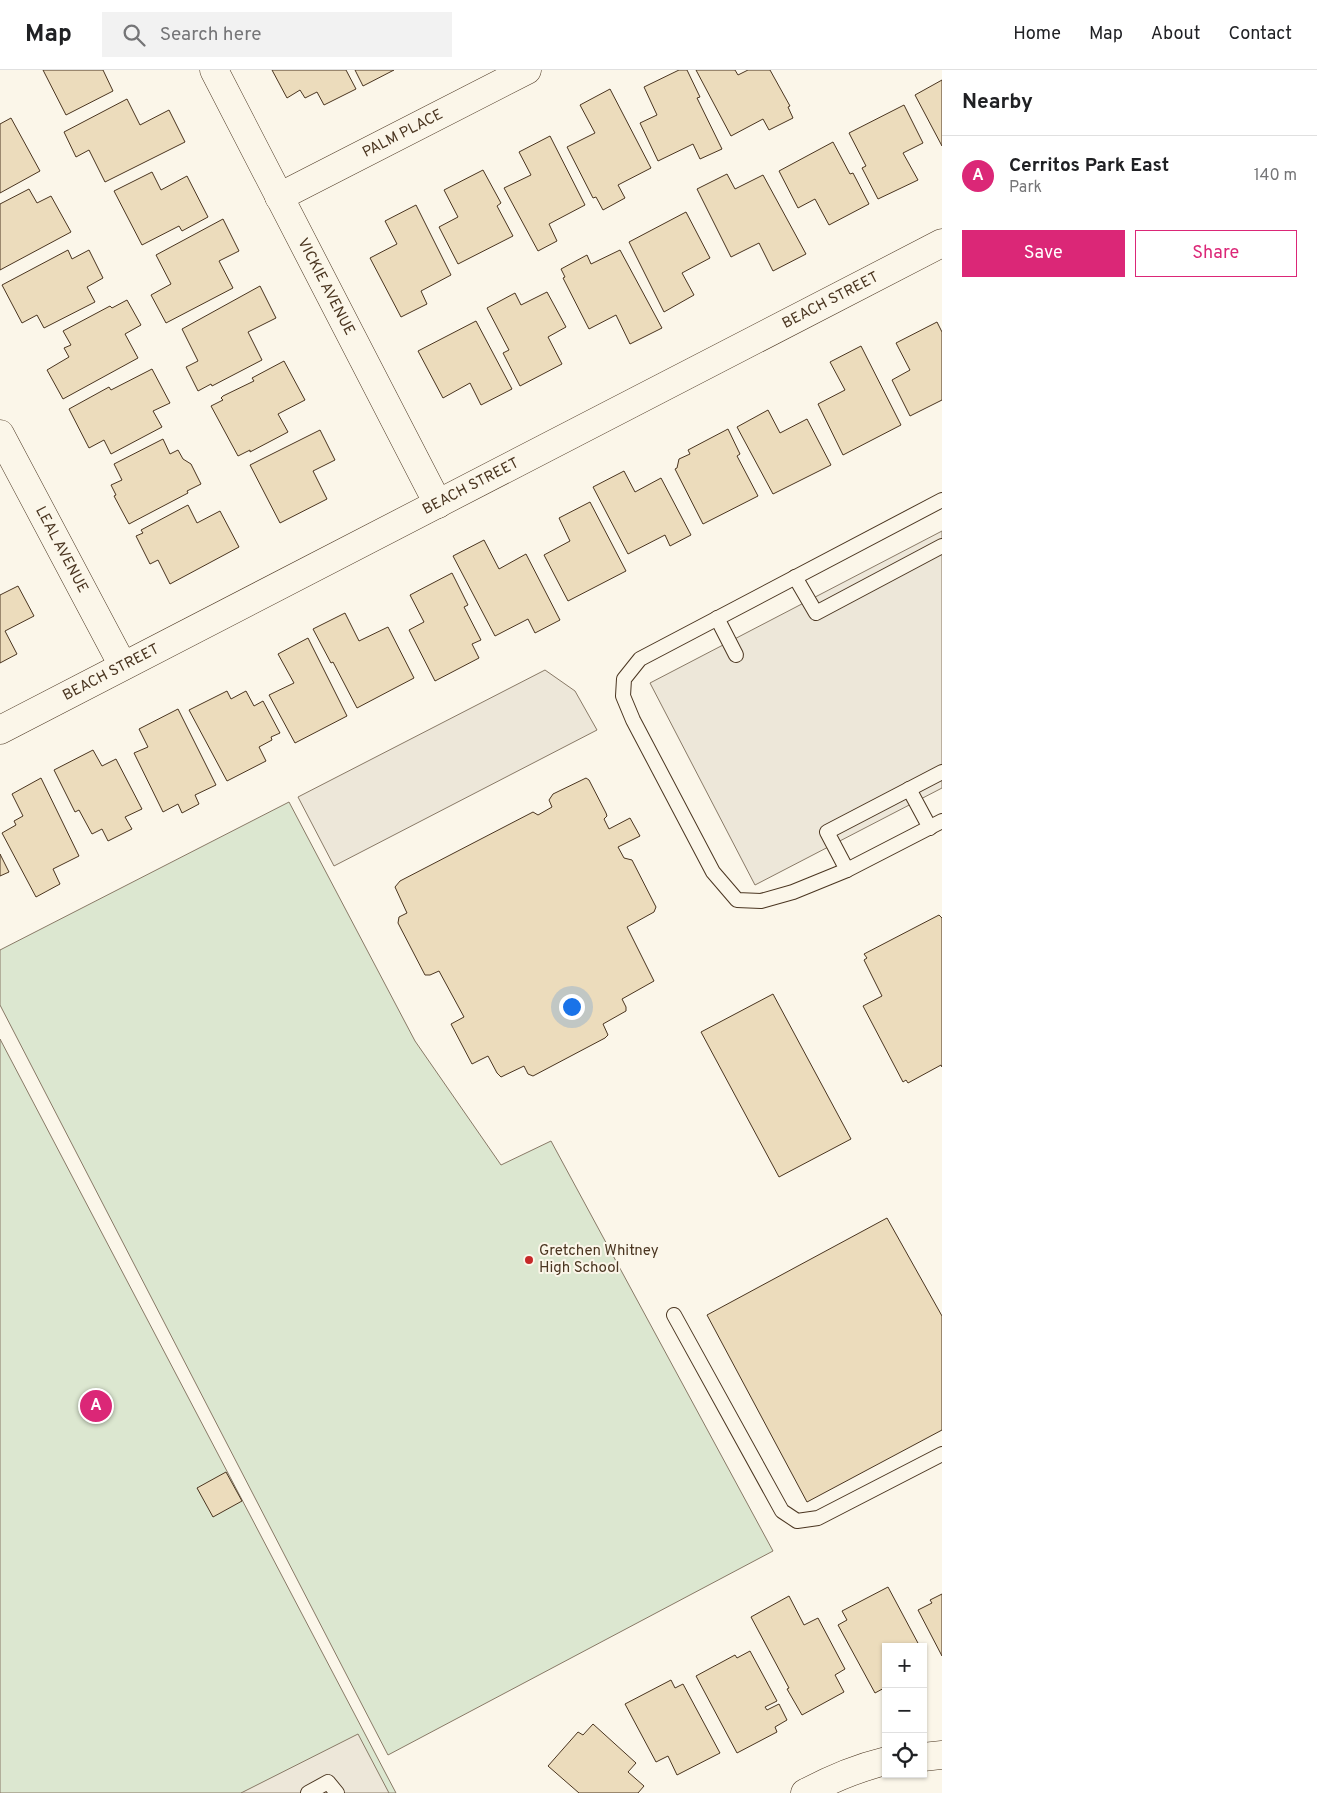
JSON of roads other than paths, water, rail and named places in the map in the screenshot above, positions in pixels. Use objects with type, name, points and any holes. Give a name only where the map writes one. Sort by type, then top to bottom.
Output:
[{"type":"street","name":"VICKIE AVENUE","points":[[214,70],[438,504]]},
{"type":"street","name":"PALM PLACE","points":[[279,197],[527,70]]},
{"type":"street","name":"BEACH STREET","points":[[0,730],[942,243]]},
{"type":"street","name":"LEAL AVENUE","points":[[0,434],[123,666]]},
{"type":"street","points":[[927,1757],[942,1755]]},
{"type":"street","points":[[805,1793],[851,1771],[882,1762]]},
{"type":"lane","points":[[909,789],[936,824],[847,870],[793,892],[761,901],[738,900],[713,872],[633,720],[623,696],[624,679],[640,659],[942,500]]},
{"type":"lane","points":[[796,577],[816,613],[942,546]]},
{"type":"lane","points":[[717,618],[736,655]]},
{"type":"lane","points":[[847,870],[827,832],[942,772]]},
{"type":"lane","points":[[674,1314],[782,1511],[797,1521],[818,1518],[942,1454]]},
{"type":"lane","points":[[308,1793],[328,1782],[337,1793]]},
{"type":"place","name":"Gretchen Whitney High School","points":[[529,1260]]},
{"type":"place","name":"Cerritos Park East","points":[[96,1406]]}]
